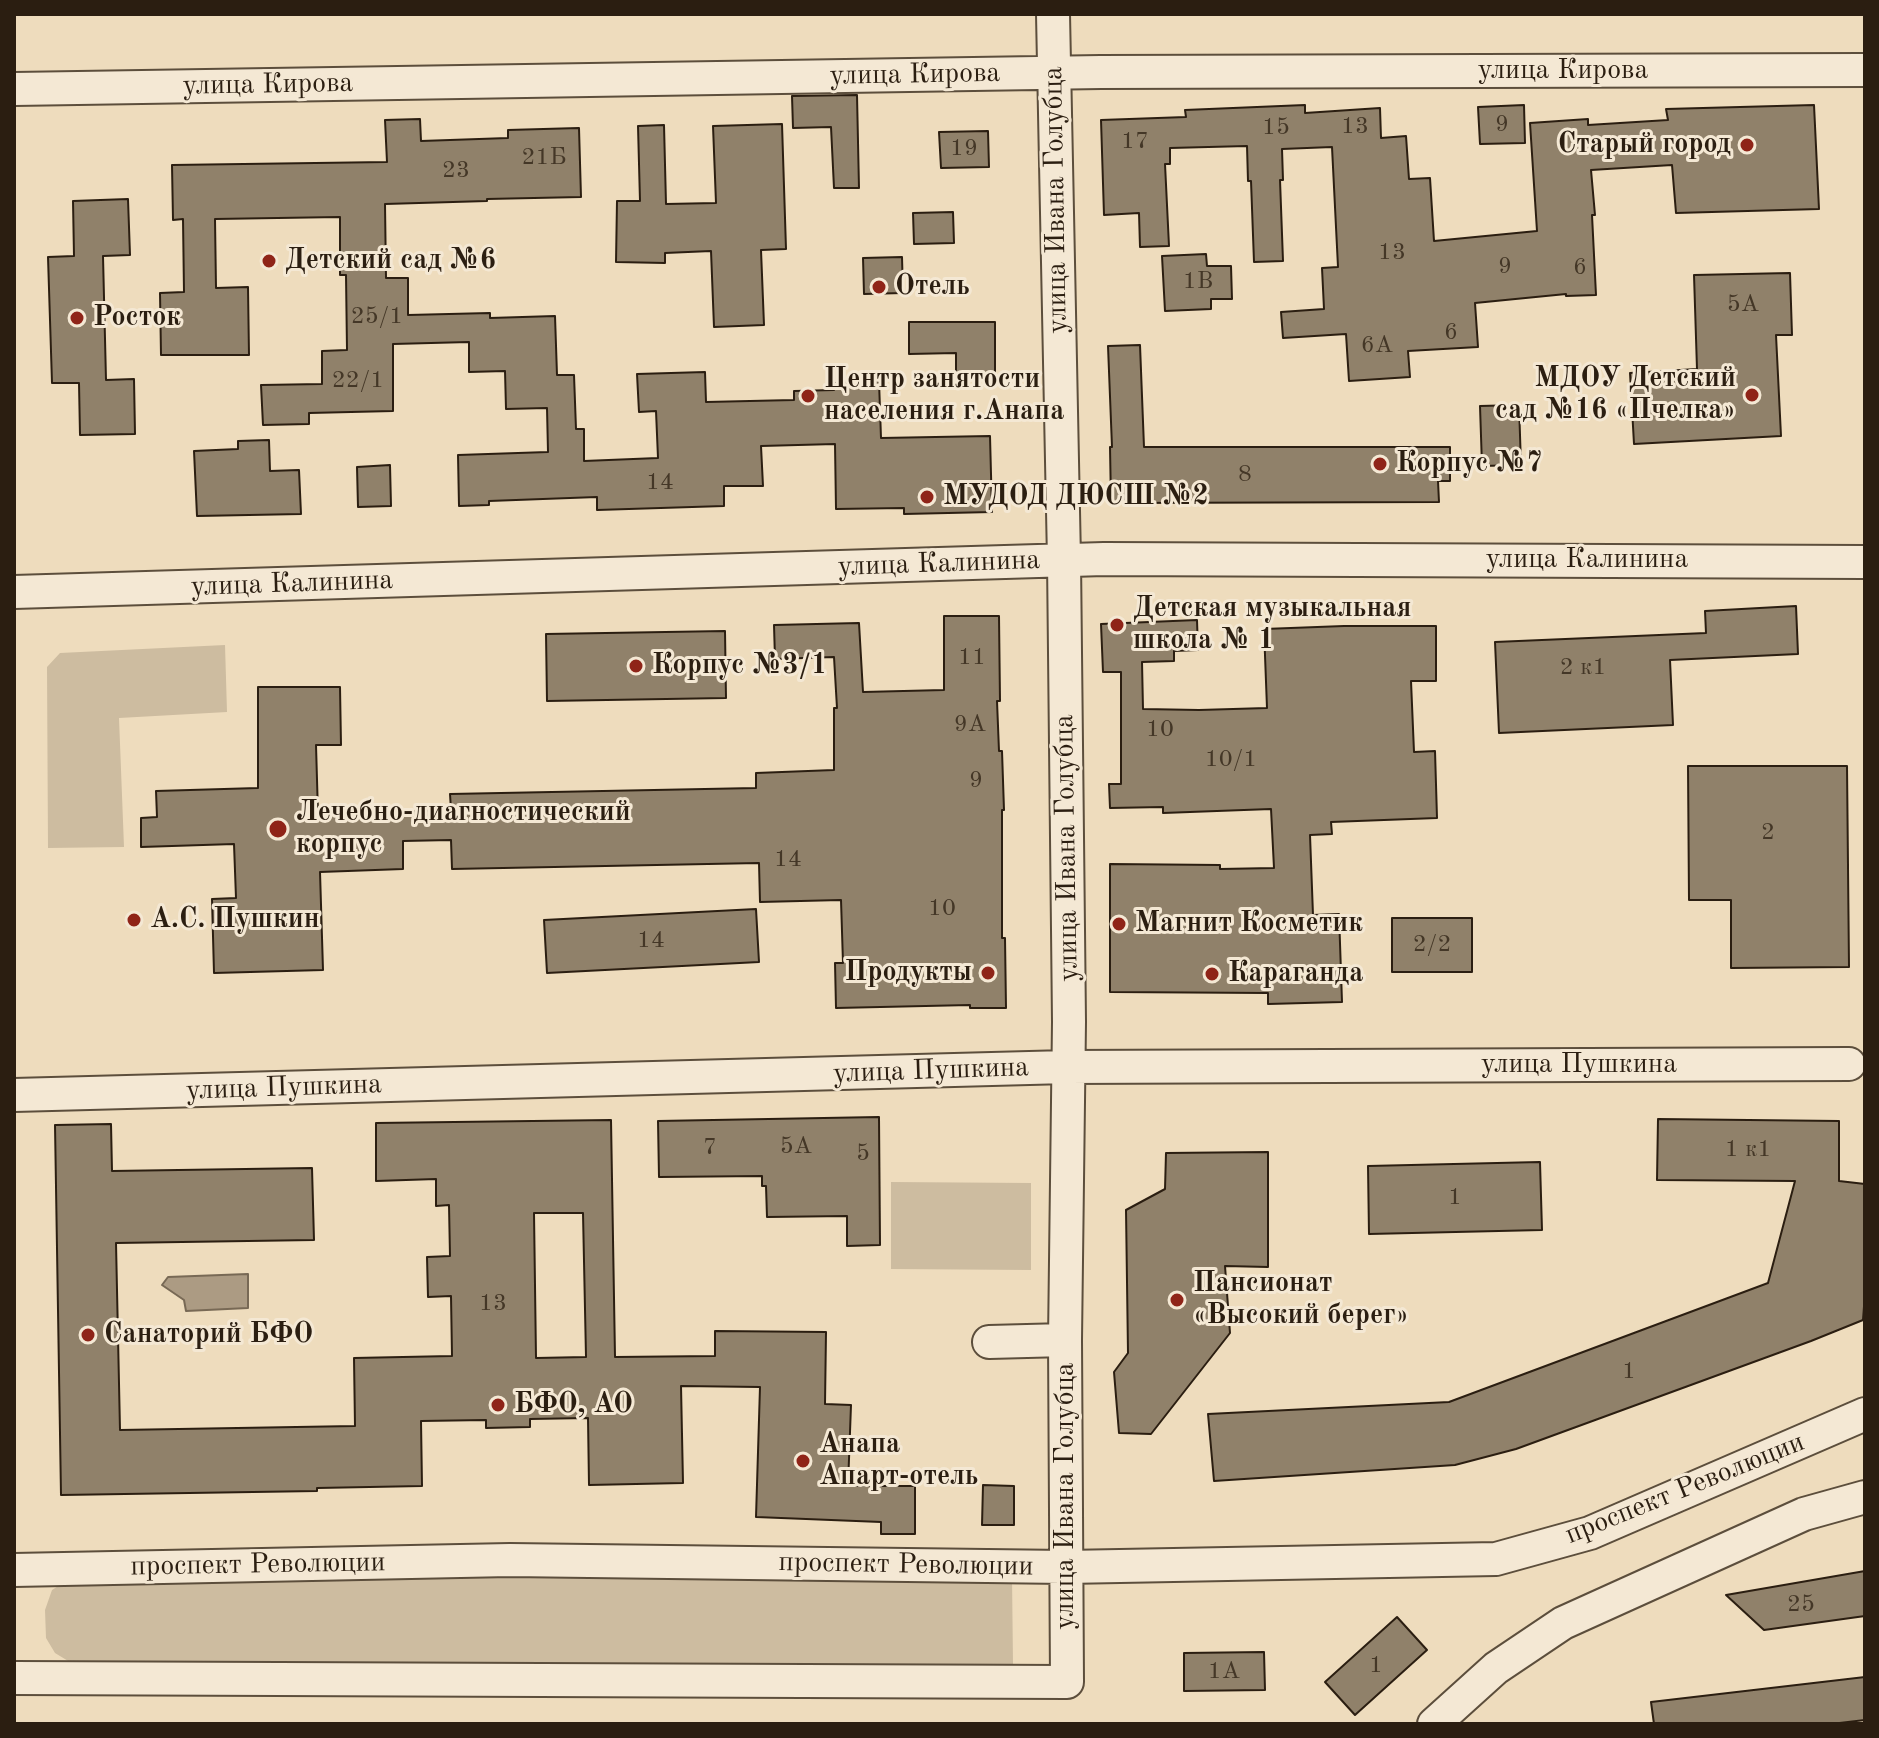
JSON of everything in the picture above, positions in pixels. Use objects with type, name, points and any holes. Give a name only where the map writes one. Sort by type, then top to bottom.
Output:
[{"type":"street","name":"улица Ивана Голубца","points":[[14,1678],[1067,1682],[1065,1340],[1069,1022],[1053,14]]},
{"type":"street","name":"улица Кирова","points":[[14,89],[1053,73],[1865,70]]},
{"type":"street","name":"улица Калинина","points":[[14,592],[1064,560],[1865,562]]},
{"type":"street","name":"улица Пушкина","points":[[14,1095],[1067,1067],[1849,1064]]},
{"type":"street","points":[[989,1342],[1065,1340]]},
{"type":"street","name":"проспект Революции","points":[[14,1570],[510,1560],[1066,1567],[1496,1559],[1590,1533],[1865,1414]]},
{"type":"street","points":[[1434,1724],[1496,1668],[1563,1623],[1804,1514],[1865,1497]]},
{"type":"shaded area","points":[[225,645],[227,712],[119,718],[124,847],[48,848],[47,667],[60,653]]},
{"type":"shaded area","points":[[891,1182],[1031,1183],[1031,1270],[891,1269]]},
{"type":"shaded area","points":[[248,1274],[248,1308],[186,1311],[184,1300],[162,1285],[168,1277]]},
{"type":"shaded area","points":[[1012,1576],[1013,1664],[78,1667],[55,1653],[46,1638],[45,1610],[52,1590],[69,1579]]},
{"type":"building","points":[[857,95],[859,188],[834,188],[831,127],[793,128],[792,96]]},
{"type":"building","points":[[1305,105],[1305,113],[1380,108],[1381,138],[1406,136],[1409,179],[1430,178],[1434,241],[1537,231],[1530,123],[1588,119],[1588,125],[1668,120],[1666,109],[1814,105],[1819,209],[1676,213],[1672,165],[1591,170],[1596,295],[1566,294],[1475,303],[1478,347],[1408,351],[1410,377],[1349,381],[1346,334],[1283,338],[1281,312],[1324,309],[1322,268],[1338,267],[1332,147],[1282,149],[1283,261],[1254,262],[1247,146],[1170,148],[1170,164],[1165,164],[1169,246],[1140,247],[1139,213],[1104,215],[1101,120],[1186,117],[1185,110]]},
{"type":"building","points":[[1524,105],[1525,143],[1480,144],[1478,107]]},
{"type":"building","points":[[420,119],[421,141],[508,138],[508,130],[579,128],[581,197],[385,204],[386,278],[408,278],[408,315],[490,313],[490,318],[555,316],[557,375],[574,375],[576,429],[584,429],[584,461],[658,458],[656,411],[639,412],[637,374],[705,372],[706,402],[794,400],[794,391],[834,390],[834,383],[879,381],[881,438],[990,436],[992,512],[904,514],[904,508],[836,509],[835,444],[761,446],[763,486],[724,486],[724,506],[597,510],[597,497],[489,501],[489,505],[459,506],[458,455],[548,452],[547,408],[506,409],[505,371],[469,372],[469,342],[393,344],[393,411],[309,413],[309,424],[263,425],[261,385],[322,384],[322,351],[347,350],[346,275],[340,275],[340,217],[215,219],[216,288],[248,287],[249,355],[161,355],[160,293],[184,292],[183,219],[173,220],[172,165],[387,162],[385,120]]},
{"type":"building","points":[[782,124],[786,249],[761,250],[764,325],[714,327],[711,251],[665,253],[665,263],[616,262],[617,201],[640,201],[638,126],[664,125],[666,204],[716,203],[713,126]]},
{"type":"building","points":[[988,131],[989,167],[941,168],[939,132]]},
{"type":"building","name":"Росток","points":[[128,199],[130,255],[103,256],[106,380],[134,379],[135,434],[80,435],[79,383],[52,383],[48,257],[74,256],[73,201]]},
{"type":"building","points":[[953,212],[954,243],[914,244],[913,213]]},
{"type":"building","points":[[1206,254],[1207,266],[1231,266],[1232,299],[1211,299],[1211,309],[1165,311],[1162,256]]},
{"type":"building","points":[[902,257],[903,293],[864,294],[863,258]]},
{"type":"building","points":[[1790,273],[1792,335],[1776,335],[1781,436],[1634,444],[1630,373],[1697,369],[1694,275]]},
{"type":"building","points":[[909,322],[995,322],[995,379],[956,379],[956,353],[909,354]]},
{"type":"building","points":[[1140,345],[1144,447],[1450,447],[1450,481],[1438,481],[1439,502],[1111,503],[1108,346]]},
{"type":"building","points":[[1519,405],[1521,465],[1482,466],[1480,406]]},
{"type":"building","points":[[269,440],[270,471],[299,470],[301,514],[197,516],[194,451],[238,449],[238,441]]},
{"type":"building","points":[[390,465],[391,506],[358,507],[357,467]]},
{"type":"building","points":[[1796,606],[1798,654],[1670,660],[1673,725],[1499,733],[1495,642],[1706,633],[1705,611]]},
{"type":"building","points":[[944,616],[999,616],[1000,701],[997,701],[1004,810],[1002,938],[1005,938],[1006,1008],[970,1008],[970,1005],[836,1008],[835,963],[843,963],[841,900],[760,902],[759,863],[452,869],[451,840],[403,841],[403,869],[320,872],[323,970],[214,973],[212,899],[236,898],[234,844],[141,847],[141,818],[157,817],[156,791],[258,788],[258,687],[340,687],[341,745],[316,745],[318,814],[451,810],[450,794],[756,788],[756,773],[834,770],[834,708],[837,708],[834,657],[775,659],[774,625],[859,623],[863,692],[944,690]]},
{"type":"building","points":[[1197,620],[1198,650],[1174,651],[1174,661],[1142,662],[1143,709],[1267,708],[1264,629],[1436,626],[1436,681],[1411,681],[1414,752],[1435,751],[1437,818],[1331,822],[1332,834],[1310,835],[1313,915],[1339,914],[1342,1002],[1268,1004],[1268,993],[1110,992],[1110,864],[1274,868],[1271,809],[1163,813],[1163,807],[1110,808],[1109,784],[1121,784],[1121,672],[1103,672],[1101,624]]},
{"type":"building","name":"Корпус №3/1","points":[[725,631],[726,698],[547,701],[546,634]]},
{"type":"building","points":[[1688,766],[1847,766],[1849,967],[1731,968],[1731,900],[1689,900]]},
{"type":"building","points":[[756,909],[759,962],[547,973],[544,920]]},
{"type":"building","points":[[1392,918],[1472,918],[1472,972],[1392,972]]},
{"type":"building","points":[[879,1117],[880,1245],[847,1246],[847,1216],[767,1217],[766,1186],[762,1186],[762,1176],[659,1177],[658,1121]]},
{"type":"building","points":[[1658,1119],[1839,1121],[1839,1181],[1865,1184],[1863,1320],[1516,1449],[1455,1465],[1214,1481],[1208,1414],[1449,1402],[1768,1283],[1795,1181],[1657,1180]]},
{"type":"building","points":[[611,1120],[615,1357],[715,1356],[715,1331],[826,1332],[825,1404],[851,1405],[848,1486],[915,1486],[915,1534],[881,1534],[881,1522],[756,1517],[760,1387],[681,1386],[683,1483],[589,1485],[588,1418],[530,1419],[530,1427],[486,1428],[486,1420],[421,1421],[422,1486],[61,1495],[55,1125],[111,1124],[112,1171],[312,1168],[314,1240],[116,1243],[120,1430],[355,1426],[354,1358],[452,1356],[451,1296],[428,1297],[427,1257],[450,1256],[449,1205],[436,1206],[436,1179],[376,1181],[376,1123]],"holes":[[[534,1213],[583,1213],[586,1357],[536,1358]]]},
{"type":"building","name":"Пансионат «Высокий берег»","points":[[1268,1152],[1268,1267],[1225,1266],[1230,1333],[1151,1434],[1119,1433],[1114,1372],[1128,1353],[1126,1210],[1165,1189],[1166,1153]]},
{"type":"building","points":[[1540,1162],[1542,1230],[1369,1234],[1368,1166]]},
{"type":"building","points":[[983,1485],[1014,1486],[1014,1525],[982,1525]]},
{"type":"building","points":[[1865,1571],[1865,1616],[1764,1630],[1726,1595]]},
{"type":"building","points":[[1397,1617],[1427,1650],[1355,1715],[1325,1682]]},
{"type":"building","points":[[1264,1652],[1265,1690],[1184,1691],[1184,1653]]},
{"type":"building","points":[[1865,1677],[1865,1720],[1831,1724],[1654,1724],[1651,1702]]},
{"type":"place","name":"Старый город","points":[[1747,145]]},
{"type":"place","name":"Детский сад №6","points":[[269,261]]},
{"type":"place","name":"Отель","points":[[879,287]]},
{"type":"place","name":"Росток","points":[[77,318]]},
{"type":"place","name":"МДОУ Детский сад №16 «Пчелка»","points":[[1752,395]]},
{"type":"place","name":"Центр занятости населения г.Анапа","points":[[808,396]]},
{"type":"place","name":"Корпус №7","points":[[1380,464]]},
{"type":"place","name":"МУДОД ДЮСШ №2","points":[[927,497]]},
{"type":"place","name":"Детская музыкальная школа № 1","points":[[1117,625]]},
{"type":"place","name":"Корпус №3/1","points":[[636,666]]},
{"type":"place","name":"Лечебно-диагностический корпус","points":[[278,829]]},
{"type":"place","name":"А.С. Пушкин","points":[[134,920]]},
{"type":"place","name":"Магнит Косметик","points":[[1119,924]]},
{"type":"place","name":"Продукты","points":[[988,973]]},
{"type":"place","name":"Караганда","points":[[1212,974]]},
{"type":"place","name":"Пансионат «Высокий берег»","points":[[1177,1300]]},
{"type":"place","name":"Санаторий БФО","points":[[88,1335]]},
{"type":"place","name":"БФО, АО","points":[[498,1405]]},
{"type":"place","name":"Анапа Апарт-отель","points":[[803,1461]]}]
